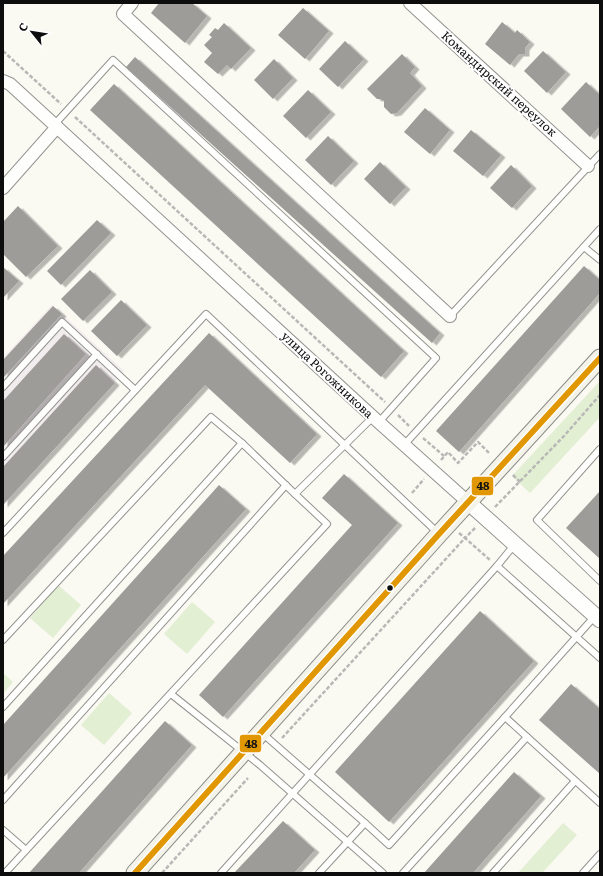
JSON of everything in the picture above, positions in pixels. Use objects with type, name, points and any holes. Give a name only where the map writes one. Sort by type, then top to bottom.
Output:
[{"type":"main road","points":[[135,873],[439,534],[469,503],[600,358]]},
{"type":"street","points":[[132,3],[123,14],[450,316]]},
{"type":"street","name":"Командирский переулок","points":[[410,3],[588,166]]},
{"type":"street","name":"улица Рогожникова","points":[[3,81],[10,84],[376,420],[469,503],[599,615]]},
{"type":"street","points":[[3,188],[56,126]]},
{"type":"lane","points":[[56,126],[67,110],[113,60],[436,358],[391,408],[345,445],[295,494]]},
{"type":"lane","points":[[450,316],[600,154]]},
{"type":"lane","points":[[404,445],[415,431],[600,229]]},
{"type":"lane","points":[[584,247],[600,260]]},
{"type":"lane","points":[[3,533],[206,314],[439,534]]},
{"type":"lane","points":[[3,388],[62,322],[135,390]]},
{"type":"lane","points":[[3,456],[97,354]]},
{"type":"lane","points":[[3,640],[211,417],[242,443],[327,524],[5,873]]},
{"type":"lane","points":[[3,707],[242,443]]},
{"type":"lane","points":[[600,449],[537,520],[600,581]]},
{"type":"lane","points":[[3,800],[286,485]]},
{"type":"lane","points":[[221,873],[516,543]]},
{"type":"lane","points":[[496,566],[600,658]]},
{"type":"lane","points":[[261,732],[389,845],[576,637],[599,615]]},
{"type":"lane","points":[[170,694],[244,752],[383,873]]},
{"type":"lane","points":[[505,717],[600,803]]},
{"type":"lane","points":[[403,873],[527,737]]},
{"type":"lane","points":[[492,873],[575,781]]},
{"type":"lane","points":[[319,873],[365,823]]},
{"type":"lane","points":[[3,830],[26,850]]},
{"type":"lane","points":[[583,873],[600,854]]},
{"type":"path","points":[[3,51],[415,431],[444,456]]},
{"type":"path","points":[[520,482],[600,395]]},
{"type":"path","points":[[276,745],[465,538],[496,566]]},
{"type":"path","points":[[162,873],[248,778]]},
{"type":"shaded area","points":[[52,305],[124,371],[3,506],[3,358]]},
{"type":"green space","points":[[600,381],[600,417],[530,493],[512,476]]},
{"type":"green space","points":[[58,585],[81,605],[53,638],[30,618]]},
{"type":"green space","points":[[192,602],[215,622],[187,654],[164,634]]},
{"type":"green space","points":[[3,673],[13,682],[3,694]]},
{"type":"green space","points":[[109,693],[132,713],[104,745],[81,725]]},
{"type":"green space","points":[[563,823],[577,835],[542,873],[518,873]]},
{"type":"building","points":[[159,3],[192,3],[207,16],[185,43],[151,13]]},
{"type":"building","points":[[303,8],[329,31],[305,59],[278,35]]},
{"type":"building","points":[[502,22],[515,33],[517,30],[530,42],[525,48],[525,54],[519,54],[510,65],[485,44]]},
{"type":"building","points":[[224,23],[251,48],[231,69],[227,65],[218,74],[204,62],[212,53],[204,45],[212,37],[209,35],[215,28],[218,30]]},
{"type":"building","points":[[345,41],[364,59],[338,87],[319,69]]},
{"type":"building","points":[[543,51],[566,72],[547,93],[524,71]]},
{"type":"building","points":[[402,54],[415,67],[410,73],[422,86],[397,113],[391,114],[384,107],[384,101],[377,99],[367,89]]},
{"type":"building","points":[[135,57],[440,333],[432,343],[126,67]]},
{"type":"building","points":[[274,59],[293,78],[273,99],[254,80]]},
{"type":"building","points":[[586,82],[600,95],[600,126],[590,137],[561,109]]},
{"type":"building","points":[[114,84],[404,351],[381,377],[90,110]]},
{"type":"building","points":[[308,90],[331,112],[306,138],[283,116]]},
{"type":"building","points":[[425,108],[450,130],[430,154],[404,132]]},
{"type":"building","points":[[471,130],[501,155],[483,176],[453,151]]},
{"type":"building","points":[[328,136],[354,161],[331,185],[305,160]]},
{"type":"building","points":[[380,162],[406,187],[390,204],[364,179]]},
{"type":"building","points":[[511,165],[532,186],[512,208],[490,188]]},
{"type":"building","points":[[18,206],[58,246],[26,277],[3,254],[3,222]]},
{"type":"building","points":[[97,220],[111,233],[61,285],[47,271]]},
{"type":"building","points":[[584,266],[600,280],[600,293],[459,452],[436,431]]},
{"type":"building","points":[[3,267],[19,281],[3,298]]},
{"type":"building","points":[[90,270],[112,292],[83,321],[61,299]]},
{"type":"building","points":[[121,300],[147,325],[117,356],[91,331]]},
{"type":"building","points":[[53,306],[62,314],[3,378],[3,360]]},
{"type":"building","points":[[209,333],[317,434],[290,463],[205,385],[3,604],[3,556]]},
{"type":"building","points":[[64,334],[86,354],[3,447],[3,401]]},
{"type":"building","points":[[96,365],[115,383],[3,505],[3,467]]},
{"type":"building","points":[[344,474],[398,523],[223,717],[199,695],[352,525],[322,498]]},
{"type":"building","points":[[219,485],[246,509],[3,778],[3,725]]},
{"type":"building","points":[[600,491],[600,559],[566,528]]},
{"type":"building","points":[[480,611],[534,661],[389,822],[335,772]]},
{"type":"building","points":[[571,684],[600,709],[600,774],[539,720]]},
{"type":"building","points":[[165,721],[192,745],[79,873],[29,873]]},
{"type":"building","points":[[514,772],[541,796],[473,873],[424,873]]},
{"type":"building","points":[[283,821],[315,850],[294,873],[234,873]]},
{"type":"transit line","name":"48","points":[[135,873],[439,534],[600,358]]}]
